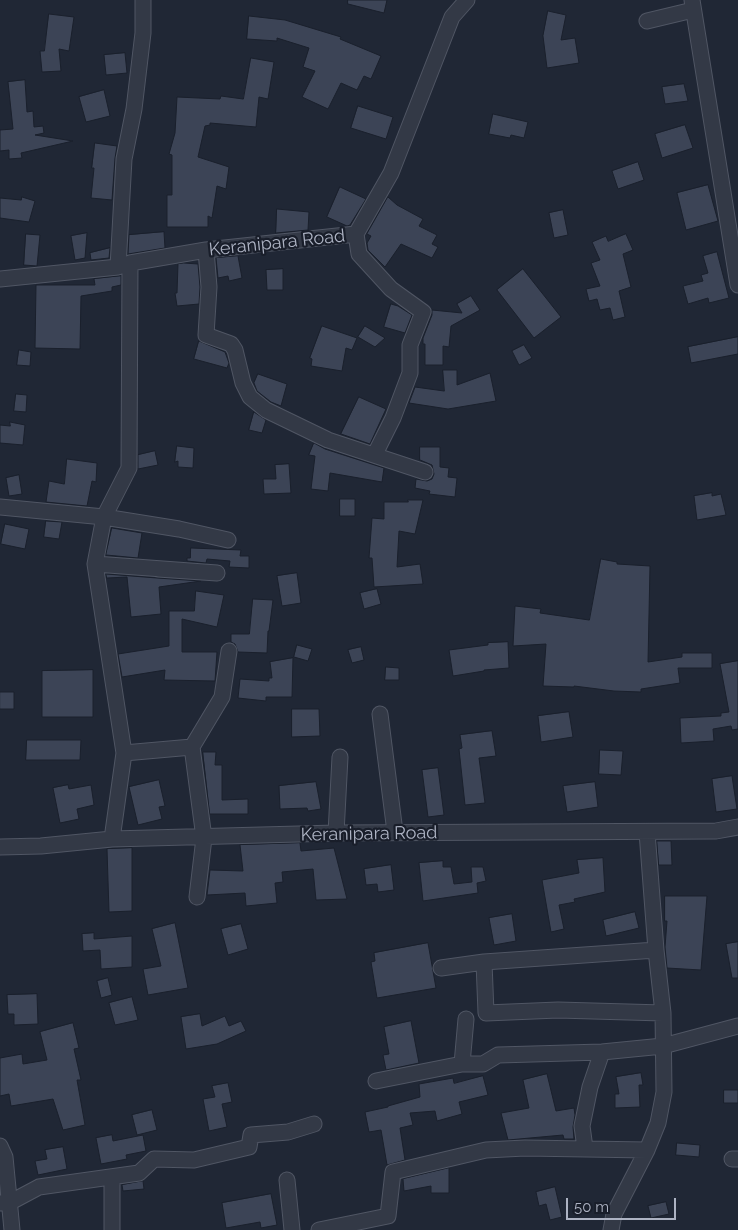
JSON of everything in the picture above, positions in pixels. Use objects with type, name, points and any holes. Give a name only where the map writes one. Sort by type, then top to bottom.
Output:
[{"type":"street","points":[[112,839],[124,752],[95,564],[104,517],[129,468],[124,265],[124,159],[134,109],[144,33],[143,0]]},
{"type":"street","name":"Keranipara Road","points":[[0,279],[124,265],[206,250],[356,234],[391,172],[452,17],[467,0]]},
{"type":"street","points":[[646,22],[692,5],[738,285]]},
{"type":"street","points":[[356,234],[359,254],[391,289],[423,312],[410,345],[410,373],[393,418],[374,454]]},
{"type":"street","points":[[206,250],[209,286],[206,335],[231,344],[235,350],[243,384],[250,397],[266,410],[328,440],[425,472]]},
{"type":"street","points":[[0,507],[104,517],[179,529],[228,540]]},
{"type":"street","points":[[95,564],[217,573],[158,569]]},
{"type":"street","points":[[198,897],[204,838],[192,747],[222,697],[229,651]]},
{"type":"street","points":[[380,714],[395,832]]},
{"type":"street","points":[[124,752],[192,747]]},
{"type":"street","points":[[336,833],[340,757]]},
{"type":"street","name":"Keranipara Road","points":[[0,847],[41,846],[112,839],[395,832],[716,831],[738,827]]},
{"type":"street","points":[[612,1230],[614,1214],[647,1150],[658,1123],[664,1092],[663,1014],[647,832]]},
{"type":"street","points":[[441,968],[484,962],[656,950]]},
{"type":"street","points":[[484,962],[486,1013],[558,1010],[663,1014]]},
{"type":"street","points":[[462,1064],[466,1019]]},
{"type":"street","points":[[376,1081],[462,1064],[483,1064],[498,1056],[602,1052],[663,1046],[738,1026]]},
{"type":"street","points":[[585,1148],[582,1126],[590,1087],[602,1052]]},
{"type":"street","points":[[4,1203],[39,1187],[139,1173],[154,1159],[194,1160],[249,1146],[251,1135],[288,1132],[314,1124]]},
{"type":"street","points":[[0,1146],[5,1157],[4,1203],[12,1230]]},
{"type":"street","points":[[319,1230],[387,1223],[393,1172],[486,1150],[585,1148],[647,1150]]},
{"type":"street","points":[[112,1178],[112,1230]]},
{"type":"street","points":[[287,1180],[292,1230]]},
{"type":"building","points":[[348,0],[387,0],[384,13],[348,4]]},
{"type":"building","points":[[548,11],[566,15],[561,40],[575,38],[579,63],[547,68],[543,36]]},
{"type":"building","points":[[49,14],[74,17],[69,51],[59,49],[61,71],[42,72],[40,51],[44,51]]},
{"type":"building","points":[[249,16],[285,20],[341,37],[340,39],[381,56],[371,79],[364,76],[357,90],[341,83],[328,109],[302,97],[315,71],[303,67],[309,48],[277,38],[277,41],[247,39]]},
{"type":"building","points":[[125,53],[127,73],[106,75],[104,55]]},
{"type":"building","points":[[251,58],[274,62],[268,99],[259,97],[256,127],[210,123],[210,125],[205,126],[198,157],[229,167],[226,189],[217,186],[212,218],[208,216],[208,227],[167,227],[167,195],[172,195],[172,155],[169,154],[175,133],[177,97],[220,99],[221,96],[243,99]]},
{"type":"building","points":[[25,80],[27,112],[33,111],[34,127],[43,126],[44,133],[35,135],[73,141],[21,153],[22,158],[9,159],[9,150],[0,151],[0,130],[13,129],[8,82]]},
{"type":"building","points":[[684,84],[688,101],[665,104],[662,87]]},
{"type":"building","points":[[104,90],[110,116],[86,122],[79,97]]},
{"type":"building","points":[[358,106],[393,117],[386,139],[351,128]]},
{"type":"building","points":[[493,114],[528,122],[524,138],[511,135],[510,138],[489,134]]},
{"type":"building","points":[[685,125],[693,148],[662,158],[655,134]]},
{"type":"building","points":[[95,143],[117,146],[112,200],[91,198]]},
{"type":"building","points":[[638,162],[644,180],[618,189],[612,171]]},
{"type":"building","points":[[708,185],[718,221],[686,230],[677,193]]},
{"type":"building","points":[[340,187],[366,199],[350,225],[347,226],[327,217]]},
{"type":"building","points":[[22,197],[35,201],[29,222],[0,218],[0,198],[21,200]]},
{"type":"building","points":[[388,197],[397,205],[423,219],[419,226],[437,235],[432,244],[438,247],[432,258],[401,244],[385,267],[368,250],[367,243],[371,236],[367,234]]},
{"type":"building","points":[[277,209],[309,212],[308,230],[276,233]]},
{"type":"building","points":[[563,210],[568,235],[554,238],[549,213]]},
{"type":"building","points":[[164,232],[165,248],[128,254],[129,235]]},
{"type":"building","points":[[87,233],[85,258],[75,260],[71,236]]},
{"type":"building","points":[[26,234],[40,235],[37,266],[24,265]]},
{"type":"building","points":[[626,234],[633,250],[623,254],[631,287],[619,291],[625,317],[613,320],[610,308],[600,310],[597,299],[589,301],[586,289],[600,286],[591,263],[600,260],[592,242],[606,236],[608,241]]},
{"type":"building","points":[[110,248],[109,258],[91,260],[90,253]]},
{"type":"building","points":[[717,252],[729,298],[709,303],[708,298],[688,304],[683,286],[703,281],[701,275],[708,273],[703,256]]},
{"type":"building","points":[[238,256],[242,278],[229,281],[228,276],[218,278],[216,258]]},
{"type":"building","points":[[178,264],[198,264],[199,304],[177,306],[175,293],[177,293]]},
{"type":"building","points":[[283,269],[283,290],[267,290],[266,270]]},
{"type":"building","points":[[523,269],[561,317],[534,338],[497,290]]},
{"type":"building","points":[[121,276],[121,285],[112,287],[112,291],[81,296],[80,349],[35,348],[36,285],[95,285],[94,279]]},
{"type":"building","points":[[471,296],[480,310],[451,326],[449,347],[443,346],[443,365],[425,365],[425,344],[423,344],[423,338],[432,315],[432,310],[462,313],[457,304]]},
{"type":"building","points":[[391,304],[412,315],[405,333],[384,327]]},
{"type":"building","points":[[322,326],[357,338],[352,350],[346,348],[342,371],[311,366],[312,359],[310,358]]},
{"type":"building","points":[[365,326],[385,338],[375,347],[358,337]]},
{"type":"building","points":[[738,337],[738,354],[691,363],[688,347]]},
{"type":"building","points":[[199,341],[225,352],[229,363],[227,368],[194,359]]},
{"type":"building","points":[[524,345],[532,358],[519,365],[512,351]]},
{"type":"building","points":[[19,350],[31,352],[30,366],[17,365]]},
{"type":"building","points":[[443,370],[457,370],[457,385],[490,373],[496,401],[448,409],[409,403],[415,387],[444,391]]},
{"type":"building","points":[[258,374],[287,384],[281,406],[271,402],[257,391],[254,383]]},
{"type":"building","points":[[16,394],[27,395],[26,412],[14,411]]},
{"type":"building","points":[[359,397],[386,409],[370,444],[341,434]]},
{"type":"building","points":[[254,412],[266,420],[262,433],[249,430]]},
{"type":"building","points":[[10,422],[25,425],[23,445],[0,443],[0,425],[10,426]]},
{"type":"building","points":[[314,443],[325,449],[384,468],[382,482],[330,473],[328,491],[311,489],[315,456],[309,455]]},
{"type":"building","points":[[177,446],[194,448],[193,468],[178,467],[178,461],[175,462]]},
{"type":"building","points":[[420,447],[440,447],[440,467],[449,468],[448,477],[457,478],[455,497],[429,494],[430,491],[415,488],[416,479],[427,481],[432,479],[434,474],[432,465],[420,460]]},
{"type":"building","points":[[155,451],[158,465],[138,469],[138,455]]},
{"type":"building","points":[[67,459],[97,463],[96,482],[92,481],[87,506],[46,502],[49,481],[64,484]]},
{"type":"building","points":[[289,464],[291,493],[264,494],[263,479],[276,479],[275,465]]},
{"type":"building","points":[[19,475],[22,494],[9,496],[6,478]]},
{"type":"building","points":[[712,493],[712,496],[721,494],[726,515],[697,520],[694,496]]},
{"type":"building","points":[[340,499],[355,499],[355,516],[340,516]]},
{"type":"building","points":[[408,500],[423,500],[415,534],[399,531],[397,567],[420,564],[423,584],[374,587],[372,558],[369,558],[372,518],[384,519],[384,502],[408,502]]},
{"type":"building","points":[[46,521],[62,522],[59,539],[44,537]]},
{"type":"building","points":[[5,524],[29,529],[25,549],[1,544]]},
{"type":"building","points":[[112,528],[142,533],[138,558],[106,555]]},
{"type":"building","points":[[191,548],[241,550],[240,556],[249,556],[249,568],[229,567],[230,561],[207,559],[206,563],[187,561],[187,558],[190,558]]},
{"type":"building","points":[[601,559],[617,562],[617,564],[650,566],[648,662],[682,657],[682,653],[712,653],[712,668],[678,668],[680,683],[641,689],[641,692],[574,686],[543,686],[546,644],[513,646],[515,606],[541,609],[540,613],[589,620]]},
{"type":"building","points":[[297,573],[301,603],[282,606],[277,576]]},
{"type":"building","points":[[106,574],[201,581],[159,587],[161,614],[131,617],[127,577],[107,578]]},
{"type":"building","points":[[377,589],[381,604],[364,609],[360,593]]},
{"type":"building","points":[[196,591],[224,595],[217,627],[182,619],[182,652],[217,652],[215,681],[164,680],[165,670],[122,677],[118,654],[169,646],[169,611],[194,611]]},
{"type":"building","points":[[253,599],[273,600],[267,653],[238,652],[235,644],[231,642],[231,634],[249,634]]},
{"type":"building","points":[[508,642],[509,668],[484,670],[453,676],[449,650],[488,645],[488,643]]},
{"type":"building","points":[[297,645],[312,649],[308,661],[294,657]]},
{"type":"building","points":[[361,647],[364,660],[352,663],[348,650]]},
{"type":"building","points":[[293,658],[292,697],[266,697],[266,701],[238,698],[240,679],[269,681],[269,678],[272,678],[270,662]]},
{"type":"building","points":[[738,661],[738,729],[732,730],[731,726],[713,729],[714,741],[681,743],[680,718],[721,716],[721,713],[729,712],[720,664]]},
{"type":"building","points":[[386,667],[399,668],[399,680],[385,680]]},
{"type":"building","points":[[93,670],[93,717],[42,717],[42,671]]},
{"type":"building","points":[[0,692],[14,692],[14,709],[0,709]]},
{"type":"building","points":[[292,709],[319,709],[320,736],[292,737]]},
{"type":"building","points":[[569,712],[573,737],[541,742],[538,716]]},
{"type":"building","points":[[492,731],[496,756],[479,758],[485,803],[465,805],[459,749],[462,748],[460,735]]},
{"type":"building","points":[[27,740],[81,740],[80,760],[26,760]]},
{"type":"building","points":[[600,750],[623,751],[621,775],[599,774]]},
{"type":"building","points":[[203,752],[216,752],[215,765],[222,765],[222,800],[248,799],[248,814],[210,814]]},
{"type":"building","points":[[438,768],[444,815],[428,817],[422,770]]},
{"type":"building","points":[[732,776],[737,809],[716,812],[712,779]]},
{"type":"building","points":[[159,780],[165,806],[159,807],[162,819],[138,825],[129,787]]},
{"type":"building","points":[[316,782],[321,809],[308,811],[307,808],[280,809],[279,786]]},
{"type":"building","points":[[595,782],[598,807],[567,812],[563,786]]},
{"type":"building","points":[[68,785],[69,789],[91,785],[94,805],[77,809],[79,819],[60,823],[53,788]]},
{"type":"building","points":[[657,841],[671,841],[672,865],[659,865]]},
{"type":"building","points":[[300,843],[301,851],[334,848],[347,899],[316,900],[313,869],[282,872],[283,882],[275,883],[277,903],[246,906],[245,893],[207,895],[210,870],[243,871],[240,845]]},
{"type":"building","points":[[132,848],[132,911],[109,912],[107,849]]},
{"type":"building","points":[[603,858],[605,892],[574,899],[575,902],[559,905],[564,929],[551,932],[542,880],[579,873],[577,860]]},
{"type":"building","points":[[443,861],[443,867],[451,867],[454,884],[472,882],[471,867],[483,867],[486,881],[477,883],[478,893],[423,901],[419,863]]},
{"type":"building","points":[[391,865],[394,890],[378,892],[377,884],[366,885],[364,869]]},
{"type":"building","points":[[665,896],[707,896],[701,970],[667,968]]},
{"type":"building","points":[[635,912],[639,928],[606,936],[603,920]]},
{"type":"building","points":[[512,914],[516,941],[494,945],[489,918]]},
{"type":"building","points":[[175,923],[188,988],[148,995],[143,969],[161,966],[152,929]]},
{"type":"building","points":[[241,924],[248,949],[228,955],[221,929]]},
{"type":"building","points":[[94,933],[94,939],[132,936],[132,967],[101,969],[100,950],[83,951],[82,934]]},
{"type":"building","points":[[738,942],[738,978],[732,978],[726,944]]},
{"type":"building","points":[[428,943],[436,988],[377,998],[371,962],[375,961],[374,953]]},
{"type":"building","points":[[108,978],[112,995],[101,998],[97,981]]},
{"type":"building","points":[[37,994],[38,1024],[14,1025],[14,1014],[8,1014],[7,995]]},
{"type":"building","points":[[132,997],[138,1020],[115,1025],[109,1003]]},
{"type":"building","points":[[200,1014],[202,1026],[225,1016],[229,1026],[241,1021],[246,1031],[217,1044],[186,1049],[181,1017]]},
{"type":"building","points":[[411,1021],[419,1063],[386,1070],[383,1055],[389,1054],[384,1027]]},
{"type":"building","points":[[73,1023],[79,1048],[74,1049],[81,1080],[77,1080],[85,1125],[63,1130],[53,1099],[11,1106],[9,1094],[0,1096],[0,1058],[22,1054],[23,1064],[47,1060],[40,1032]]},
{"type":"building","points":[[641,1073],[643,1085],[639,1085],[640,1107],[615,1108],[615,1094],[619,1094],[616,1077]]},
{"type":"building","points":[[547,1074],[556,1111],[574,1108],[574,1139],[564,1139],[563,1135],[508,1140],[501,1113],[529,1108],[523,1080]]},
{"type":"building","points":[[483,1076],[488,1095],[459,1102],[462,1114],[437,1121],[435,1111],[410,1113],[413,1125],[400,1128],[405,1160],[387,1165],[381,1130],[369,1132],[365,1112],[420,1097],[419,1084],[453,1078],[454,1083]]},
{"type":"building","points":[[228,1083],[232,1102],[222,1104],[227,1127],[209,1131],[203,1099],[215,1097],[212,1086]]},
{"type":"building","points":[[724,1090],[738,1090],[738,1103],[724,1103]]},
{"type":"building","points":[[152,1110],[157,1130],[137,1135],[132,1115]]},
{"type":"building","points":[[112,1135],[113,1141],[143,1135],[146,1151],[126,1155],[127,1159],[101,1164],[96,1138]]},
{"type":"building","points":[[677,1143],[700,1145],[699,1157],[676,1155]]},
{"type":"building","points":[[63,1147],[67,1169],[38,1175],[35,1161],[47,1159],[45,1150]]},
{"type":"building","points":[[449,1168],[449,1193],[431,1193],[431,1186],[404,1191],[403,1179]]},
{"type":"building","points":[[143,1181],[144,1189],[123,1191],[122,1185]]},
{"type":"building","points":[[555,1187],[562,1217],[550,1220],[546,1204],[539,1206],[536,1192]]},
{"type":"building","points":[[271,1194],[277,1225],[261,1228],[260,1222],[226,1228],[222,1203]]},
{"type":"building","points":[[666,1202],[669,1214],[651,1218],[648,1206]]}]
